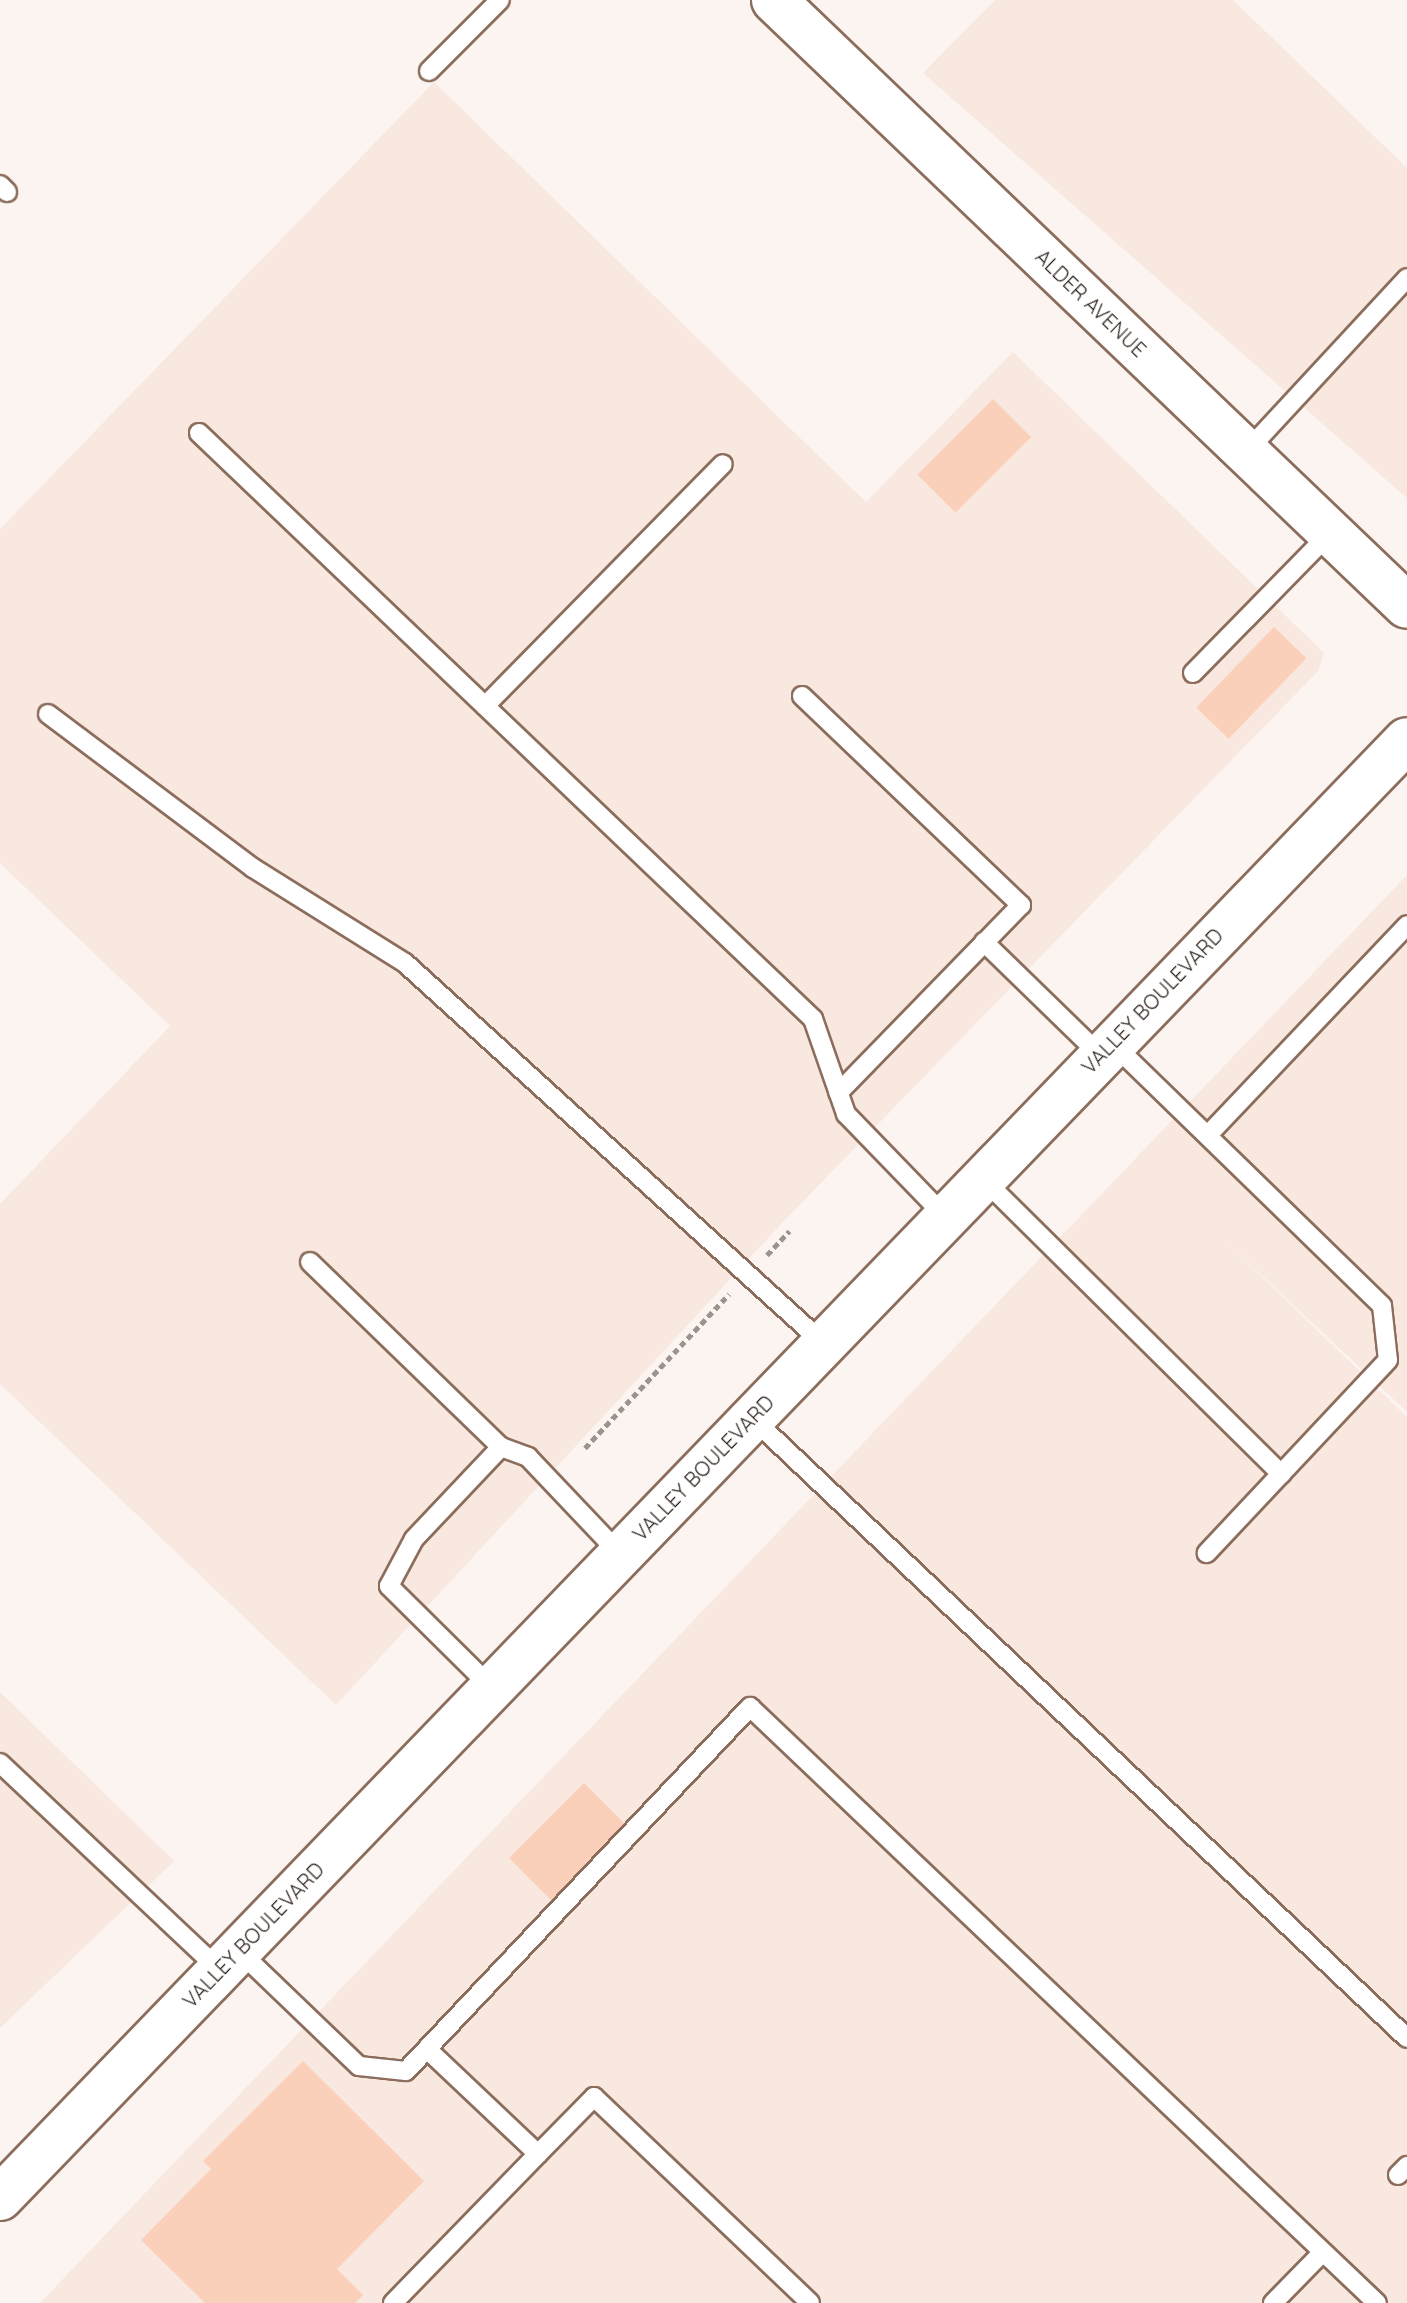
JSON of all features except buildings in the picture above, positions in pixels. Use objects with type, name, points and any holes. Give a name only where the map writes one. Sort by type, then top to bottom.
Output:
[{"type":"main road","name":"ALDER AVENUE","points":[[774,0],[1407,606]]},
{"type":"main road","name":"VALLEY BOULEVARD","points":[[0,2198],[1407,740]]},
{"type":"lane","points":[[429,71],[500,0]]},
{"type":"lane","points":[[1246,452],[1407,278]]},
{"type":"lane","points":[[199,433],[813,1019],[846,1114],[945,1216]]},
{"type":"lane","points":[[485,706],[723,464]]},
{"type":"lane","points":[[1193,673],[1330,533]]},
{"type":"lane","points":[[802,696],[1021,905],[838,1093]]},
{"type":"lane","points":[[48,714],[253,868],[405,963],[823,1343]]},
{"type":"lane","points":[[1208,1135],[1407,925]]},
{"type":"lane","points":[[984,942],[1208,1135],[1382,1306],[1388,1360],[1207,1553]]},
{"type":"lane","points":[[982,1178],[1281,1474]]},
{"type":"lane","points":[[310,1262],[501,1447],[528,1457],[620,1554]]},
{"type":"lane","points":[[751,1417],[1407,2038]]},
{"type":"lane","points":[[492,1688],[389,1586],[414,1539],[501,1447]]},
{"type":"lane","points":[[0,1763],[229,1961],[359,2066],[406,2071],[750,1707],[1377,2303]]},
{"type":"lane","points":[[427,2049],[538,2154]]},
{"type":"lane","points":[[393,2303],[594,2097],[810,2303]]},
{"type":"lane","points":[[1273,2303],[1323,2252]]},
{"type":"path","points":[[585,1448],[789,1231]]},
{"type":"shaded area","points":[[995,0],[1233,0],[1407,168],[1407,498],[923,73]]},
{"type":"shaded area","points":[[434,82],[866,502],[1013,352],[1324,653],[1318,671],[783,1222],[336,1705],[0,1384],[0,1204],[170,1026],[0,863],[0,529]]},
{"type":"shaded area","points":[[1407,875],[1407,1412],[1224,1240],[1407,1417],[1407,2303],[40,2303]]},
{"type":"shaded area","points":[[0,1692],[174,1861],[0,2028]]}]
